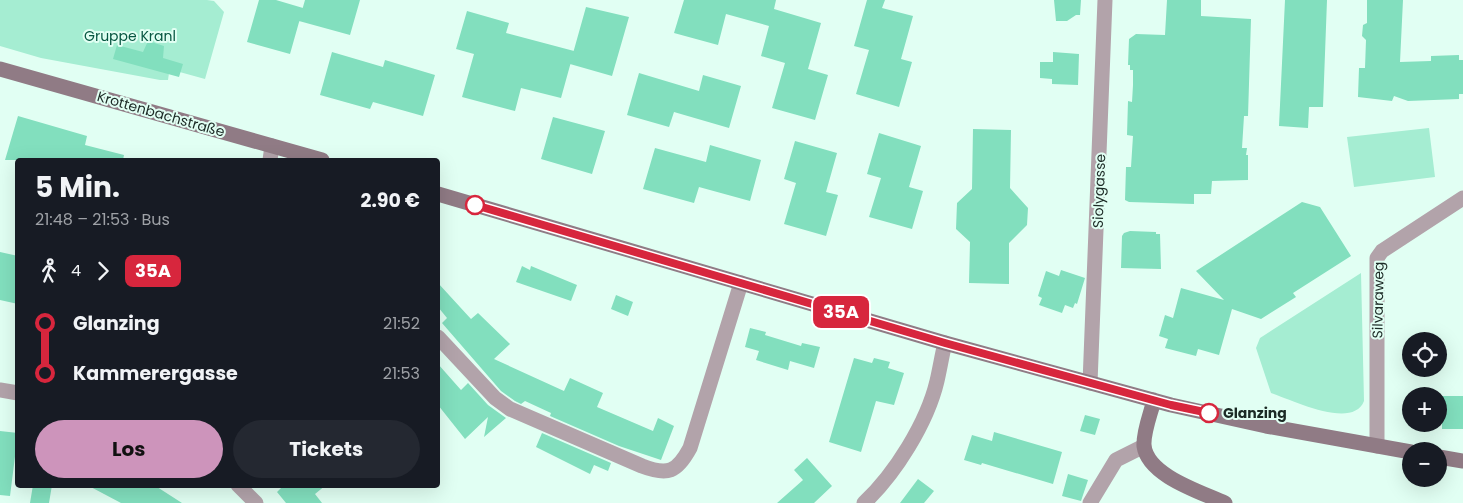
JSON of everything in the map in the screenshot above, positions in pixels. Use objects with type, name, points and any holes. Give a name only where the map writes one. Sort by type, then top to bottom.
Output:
[{"type":"main road","name":"Krottenbachstraße","points":[[0,69],[271,153],[307,158]]},
{"type":"main road","points":[[440,195],[945,343],[1090,383],[1266,426],[1402,450]]},
{"type":"main road","points":[[1154,400],[1144,446],[1149,459],[1169,477],[1219,502]]},
{"type":"main road","points":[[1447,458],[1463,461]]},
{"type":"street","name":"Siolygasse","points":[[1090,383],[1106,0]]},
{"type":"street","name":"Silvaraweg","points":[[1377,446],[1377,258],[1382,251],[1463,198]]},
{"type":"street","points":[[440,339],[495,398],[510,409],[642,466],[658,472],[672,470],[681,464],[690,448],[741,283]]},
{"type":"street","points":[[864,503],[902,458],[930,401],[937,382],[945,343]]},
{"type":"street","points":[[0,390],[15,392]]},
{"type":"street","points":[[1090,503],[1116,460],[1144,446]]},
{"type":"street","points":[[241,488],[256,503]]},
{"type":"green space","name":"Gruppe Kranl","points":[[0,0],[207,0],[214,1],[224,12],[205,79],[176,71],[169,73],[168,80],[160,80],[41,58],[0,46]]},
{"type":"green space","points":[[1429,128],[1435,177],[1354,187],[1347,137]]},
{"type":"green space","points":[[1361,273],[1364,401],[1358,409],[1348,413],[1321,411],[1271,393],[1256,348],[1260,338]]},
{"type":"building","points":[[259,0],[276,0],[303,8],[290,54],[247,42]]},
{"type":"building","points":[[305,0],[360,0],[350,35],[299,21]]},
{"type":"building","points":[[684,0],[776,0],[774,9],[821,23],[808,69],[828,75],[815,120],[772,108],[785,63],[761,56],[769,26],[726,14],[718,45],[674,33]]},
{"type":"building","points":[[867,0],[885,0],[882,8],[913,16],[901,59],[912,62],[899,107],[856,94],[869,50],[854,46]]},
{"type":"building","points":[[1054,0],[1081,0],[1080,15],[1076,15],[1067,21],[1056,21]]},
{"type":"building","points":[[1167,0],[1201,0],[1201,16],[1251,19],[1248,116],[1244,116],[1242,148],[1247,148],[1248,180],[1212,181],[1211,194],[1194,194],[1194,204],[1129,202],[1125,200],[1126,167],[1131,167],[1133,136],[1127,135],[1128,101],[1132,102],[1133,85],[1133,70],[1130,70],[1130,65],[1128,65],[1129,39],[1136,34],[1165,35]]},
{"type":"building","points":[[1285,0],[1327,0],[1323,107],[1309,107],[1308,128],[1279,126]]},
{"type":"building","points":[[1367,0],[1403,0],[1400,62],[1431,61],[1431,56],[1459,55],[1459,60],[1463,60],[1463,94],[1459,94],[1459,99],[1408,101],[1394,96],[1392,101],[1358,97],[1359,68],[1365,68],[1366,40],[1362,36],[1363,25],[1367,23]]},
{"type":"building","points":[[586,7],[629,17],[612,76],[570,64]]},
{"type":"building","points":[[467,11],[509,23],[506,33],[574,51],[561,98],[521,88],[515,111],[462,97],[474,54],[456,49]]},
{"type":"building","points":[[148,41],[164,46],[163,58],[183,64],[179,77],[113,59],[117,45],[143,52]]},
{"type":"building","points":[[332,52],[383,67],[385,60],[435,75],[423,116],[373,102],[370,109],[320,95]]},
{"type":"building","points":[[1053,52],[1079,54],[1078,85],[1052,84],[1052,79],[1040,78],[1040,62],[1053,62]]},
{"type":"building","points":[[639,73],[699,91],[703,75],[741,86],[729,128],[674,112],[669,127],[627,115]]},
{"type":"building","points":[[18,116],[87,136],[85,145],[124,155],[123,158],[15,158],[15,160],[5,160]]},
{"type":"building","points":[[553,117],[605,131],[592,174],[541,159]]},
{"type":"building","points":[[973,129],[1011,130],[1010,188],[1028,208],[1027,225],[1009,243],[1009,284],[969,283],[970,242],[956,229],[957,203],[972,189]]},
{"type":"building","points":[[879,133],[921,146],[909,187],[923,191],[912,229],[869,217],[881,178],[867,174]]},
{"type":"building","points":[[795,141],[837,153],[826,192],[838,195],[826,236],[784,224],[796,183],[784,179]]},
{"type":"building","points":[[710,145],[761,160],[750,201],[699,187],[694,203],[643,189],[655,148],[706,162]]},
{"type":"building","points":[[1302,202],[1320,207],[1351,256],[1293,293],[1296,297],[1261,319],[1232,309],[1219,355],[1198,349],[1196,356],[1165,348],[1168,339],[1159,336],[1165,315],[1173,318],[1181,288],[1224,300],[1196,271]]},
{"type":"building","points":[[1130,231],[1156,232],[1156,234],[1160,234],[1161,269],[1121,268],[1122,236]]},
{"type":"building","points":[[0,252],[15,255],[15,303],[0,300]]},
{"type":"building","points":[[522,266],[530,270],[531,266],[577,285],[571,301],[516,282]]},
{"type":"building","points":[[1061,270],[1085,278],[1077,304],[1075,303],[1073,308],[1065,305],[1062,313],[1039,305],[1042,298],[1038,296],[1046,271],[1059,276]]},
{"type":"building","points":[[440,285],[471,319],[478,313],[510,344],[494,359],[564,391],[570,378],[603,393],[597,407],[653,431],[658,418],[674,426],[661,460],[619,446],[550,416],[551,413],[525,401],[521,404],[515,401],[501,391],[442,323],[447,318],[440,309]]},
{"type":"building","points":[[616,295],[633,302],[628,316],[611,309]]},
{"type":"building","points":[[750,328],[766,332],[765,335],[801,346],[802,343],[820,347],[814,368],[790,361],[788,370],[756,360],[759,351],[745,347]]},
{"type":"building","points":[[854,358],[872,363],[874,358],[890,362],[888,368],[904,373],[894,405],[876,401],[861,452],[829,442]]},
{"type":"building","points":[[440,366],[461,390],[468,383],[488,405],[506,418],[484,437],[488,417],[465,439],[440,408]]},
{"type":"building","points":[[1447,396],[1463,396],[1463,429],[1447,429]]},
{"type":"building","points":[[1085,415],[1100,419],[1095,435],[1080,431]]},
{"type":"building","points":[[0,431],[15,433],[15,457],[10,496],[0,495]]},
{"type":"building","points":[[994,432],[1062,452],[1053,484],[982,463],[981,465],[964,460],[972,435],[992,441]]},
{"type":"building","points":[[542,433],[611,463],[608,471],[594,465],[590,474],[536,447]]},
{"type":"building","points":[[807,458],[832,486],[814,503],[777,503],[803,480],[794,470]]},
{"type":"building","points":[[1068,474],[1088,480],[1081,501],[1062,496]]},
{"type":"building","points":[[918,479],[934,491],[924,503],[900,503]]},
{"type":"building","points":[[32,488],[52,488],[49,503],[30,503]]},
{"type":"building","points":[[93,488],[159,488],[182,503],[121,503]]},
{"type":"building","points":[[281,488],[322,488],[315,494],[322,503],[286,503],[277,492]]},
{"type":"bus line","name":"35A","points":[[475,205],[945,343],[1171,405],[1209,413]]},
{"type":"place","name":"Glanzing","points":[[1209,413]]}]
